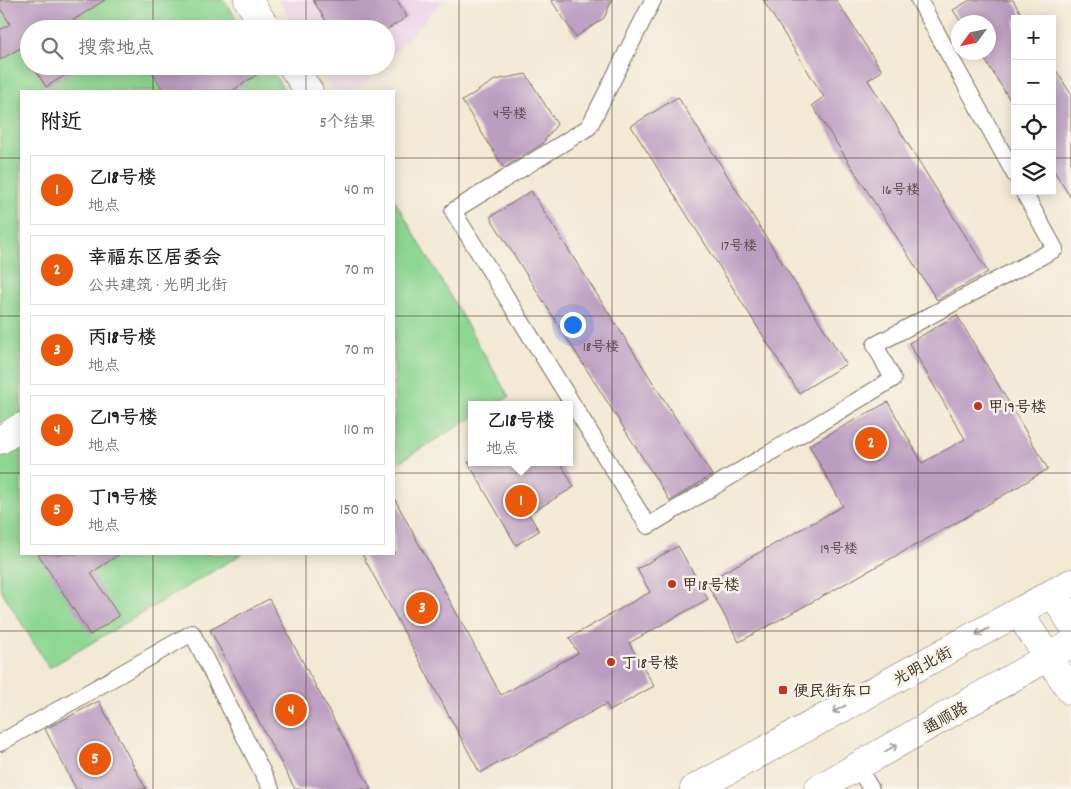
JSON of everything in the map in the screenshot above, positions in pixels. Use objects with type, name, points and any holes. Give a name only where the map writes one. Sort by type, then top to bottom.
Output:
[{"type":"main road","points":[[248,0],[261,20]]},
{"type":"main road","points":[[298,75],[308,90]]},
{"type":"main road","points":[[0,440],[20,428]]},
{"type":"main road","points":[[1062,588],[1071,622]]},
{"type":"main road","name":"光明北街","points":[[694,789],[1062,588]]},
{"type":"main road","points":[[1018,612],[1060,650],[1071,691]]},
{"type":"main road","name":"通顺路","points":[[818,789],[864,778],[1060,650]]},
{"type":"lane","points":[[571,401],[453,211],[588,127],[653,0]]},
{"type":"lane","points":[[927,3],[1011,167]]},
{"type":"lane","points":[[573,405],[648,526],[893,379],[875,345],[1055,249],[1025,195]]},
{"type":"lane","points":[[0,743],[192,633],[272,789]]},
{"type":"shaded area","points":[[279,0],[444,0],[395,52],[395,20],[291,20]]},
{"type":"shaded area","points":[[324,75],[373,75],[359,90],[333,90]]},
{"type":"green space","points":[[0,0],[224,0],[237,20],[20,20],[20,75],[274,75],[284,90],[20,90],[20,555],[240,555],[49,668],[0,588]]},
{"type":"green space","points":[[395,201],[509,397],[502,401],[468,401],[468,420],[395,464]]},
{"type":"building","points":[[0,0],[105,0],[73,20],[20,20],[20,48],[0,60],[0,30],[10,24],[0,8]]},
{"type":"building","points":[[313,0],[397,0],[407,17],[395,25],[395,20],[325,20]]},
{"type":"building","points":[[551,0],[612,0],[604,18],[576,37]]},
{"type":"building","points":[[763,0],[836,0],[882,71],[868,80],[988,272],[937,300],[812,105],[824,97]]},
{"type":"building","points":[[970,0],[1013,0],[1022,15],[1011,15],[1011,102],[985,60],[996,60],[996,15],[956,15],[953,10]]},
{"type":"building","points":[[1056,70],[1071,94],[1071,198],[1056,174]]},
{"type":"building","points":[[526,74],[557,124],[542,144],[504,168],[462,101],[495,80]]},
{"type":"building","points":[[39,75],[65,75],[46,87]]},
{"type":"building","points":[[154,75],[256,75],[234,90],[163,90]]},
{"type":"building","points":[[678,97],[846,364],[799,393],[631,126]]},
{"type":"building","points":[[531,191],[712,475],[670,501],[490,217]]},
{"type":"building","points":[[957,315],[1048,469],[963,519],[739,642],[706,582],[843,506],[809,445],[888,402],[922,463],[965,439],[909,343]]},
{"type":"building","points":[[470,466],[562,466],[574,487],[529,514],[539,531],[516,545]]},
{"type":"building","points":[[395,500],[501,695],[578,653],[569,638],[650,592],[637,569],[678,546],[708,599],[629,643],[654,686],[610,711],[606,704],[480,773],[363,555],[395,555]]},
{"type":"building","points":[[39,555],[118,555],[91,573],[119,616],[90,635]]},
{"type":"building","points":[[269,599],[371,789],[295,789],[210,630]]},
{"type":"building","points":[[99,701],[146,789],[76,789],[45,729]]},
{"type":"place","name":"甲19号楼","points":[[978,406]]},
{"type":"place","name":"幸福东区居委会","points":[[871,443]]},
{"type":"place","name":"乙18号楼","points":[[521,501]]},
{"type":"place","name":"甲18号楼","points":[[672,584]]},
{"type":"place","name":"丙18号楼","points":[[422,608]]},
{"type":"place","name":"丁18号楼","points":[[611,662]]},
{"type":"place","name":"便民街东口","points":[[783,690]]},
{"type":"place","name":"乙19号楼","points":[[291,710]]},
{"type":"place","name":"丁19号楼","points":[[95,759]]}]
